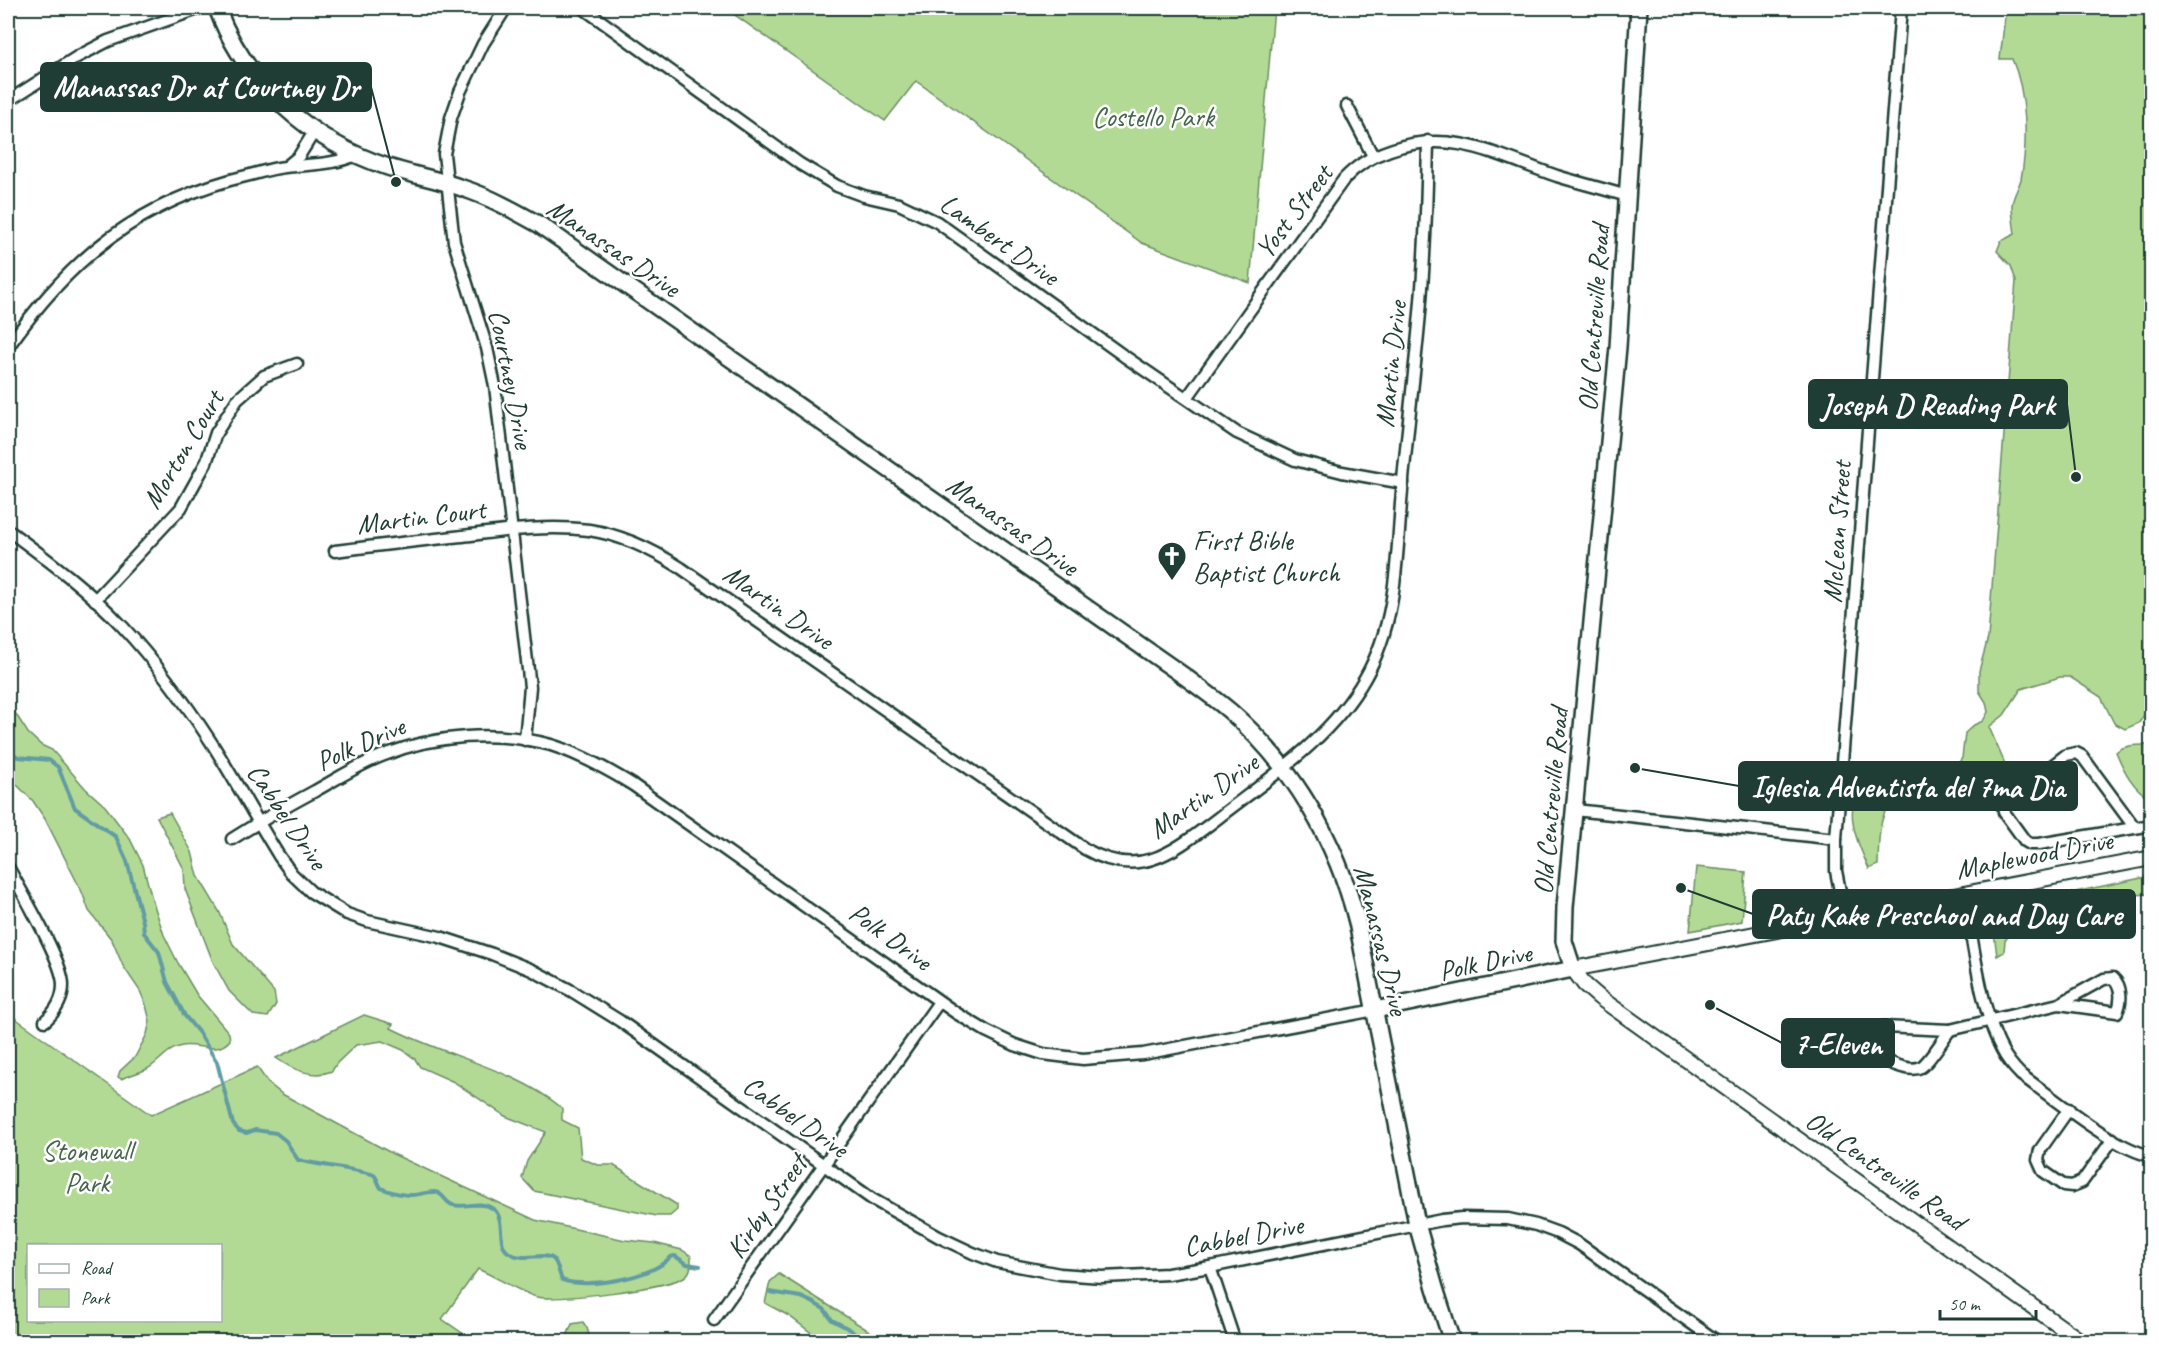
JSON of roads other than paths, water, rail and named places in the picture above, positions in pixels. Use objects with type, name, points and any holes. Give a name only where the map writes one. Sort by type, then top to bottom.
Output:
[{"type":"main road","name":"Manassas Drive","points":[[217,8],[230,38],[247,65],[283,107],[314,132],[334,145],[388,167],[472,191],[509,207],[540,225],[1184,676],[1231,712],[1260,741],[1312,810],[1341,870],[1357,922],[1417,1224],[1434,1288],[1452,1341]]},
{"type":"main road","name":"Old Centreville Road","points":[[1573,969],[1567,955],[1564,926],[1618,347],[1639,8]]},
{"type":"main road","name":"Polk Drive","points":[[1375,1010],[1573,969]]},
{"type":"street","points":[[8,101],[77,57],[108,41],[201,8]]},
{"type":"street","name":"Courtney Drive","points":[[506,8],[480,51],[454,108],[444,154],[454,242],[487,348],[495,386],[530,687],[525,740]]},
{"type":"street","name":"Lambert Drive","points":[[582,8],[800,164],[837,186],[864,196],[899,204],[937,222],[1124,356],[1237,433],[1295,460],[1342,472],[1403,483]]},
{"type":"street","name":"McLean Street","points":[[1845,916],[1836,871],[1836,839],[1901,8]]},
{"type":"street","points":[[1347,106],[1373,156]]},
{"type":"street","points":[[8,347],[57,283],[126,225],[159,206],[196,190],[284,167],[296,161],[314,132]]},
{"type":"street","name":"Yost Street","points":[[1187,398],[1344,179],[1360,164],[1373,156],[1406,145],[1428,141],[1453,142],[1474,146],[1558,176],[1627,196]]},
{"type":"street","name":"Martin Drive","points":[[512,530],[557,528],[589,530],[628,540],[669,560],[1085,849],[1106,860],[1123,863],[1140,863],[1173,851],[1282,768],[1321,734],[1341,713],[1364,680],[1387,630],[1393,600],[1420,313],[1428,141]]},
{"type":"street","points":[[284,167],[314,166],[356,155]]},
{"type":"street","name":"Morton Court","points":[[95,600],[181,508],[206,463],[216,433],[237,400],[264,376],[297,364]]},
{"type":"street","name":"Cabbel Drive","points":[[8,530],[95,600],[122,626],[189,709],[292,874],[311,892],[332,906],[367,921],[405,927],[492,954],[532,970],[570,990],[620,1021],[872,1199],[896,1214],[973,1253],[998,1262],[1039,1271],[1102,1277],[1150,1275],[1210,1267],[1417,1224],[1462,1218],[1518,1221],[1558,1233],[1579,1244],[1718,1341]]},
{"type":"street","name":"Martin Court","points":[[335,551],[512,530]]},
{"type":"street","name":"Polk Drive","points":[[232,839],[258,822],[361,765],[408,747],[461,738],[525,740],[550,745],[575,754],[633,784],[939,1002],[975,1025],[1015,1045],[1043,1054],[1083,1059],[1143,1054],[1375,1010]]},
{"type":"street","points":[[2135,828],[2082,756],[2076,753],[2066,755],[2003,806],[2004,812],[2025,841],[2030,844],[2039,844],[2135,828],[2151,825]]},
{"type":"street","points":[[1575,810],[1836,839]]},
{"type":"street","name":"Maplewood Drive","points":[[1573,969],[2151,858]]},
{"type":"street","points":[[8,867],[62,974],[62,995],[59,1004],[45,1021]]},
{"type":"street","points":[[1964,894],[1990,1021],[2001,1050],[2010,1063],[2022,1076],[2113,1139],[2131,1150],[2151,1156]]},
{"type":"street","name":"Old Centreville Road","points":[[1573,969],[1585,985],[1600,998],[2082,1341]]},
{"type":"street","points":[[1950,1030],[1924,1064],[1918,1068],[1904,1068],[1877,1056],[1871,1045],[1872,1034],[1883,1027],[1950,1030],[2059,1004],[2104,979],[2113,978],[2117,981],[2121,996],[2117,1012],[2059,1004]]},
{"type":"street","name":"Kirby Street","points":[[714,1320],[939,1002]]},
{"type":"street","points":[[2068,1109],[2040,1150],[2038,1160],[2043,1171],[2063,1185],[2072,1186],[2082,1182],[2113,1139]]},
{"type":"street","points":[[1210,1267],[1234,1341]]},
{"type":"waterway","points":[[8,750],[18,757],[49,760],[58,767],[75,808],[116,837],[127,861],[144,933],[159,952],[167,982],[185,1016],[217,1062],[233,1124],[239,1131],[247,1133],[255,1130],[276,1133],[286,1141],[298,1160],[374,1175],[381,1188],[392,1192],[412,1195],[435,1192],[453,1205],[486,1205],[499,1216],[502,1242],[508,1252],[520,1257],[545,1256],[553,1259],[562,1280],[586,1283],[619,1280],[650,1271],[675,1256],[687,1264],[700,1266]]},
{"type":"waterway","points":[[770,1292],[801,1297],[812,1302],[824,1309],[832,1320],[851,1330],[862,1342]]},
{"type":"place","name":"Manassas Dr at Courtney Dr","points":[[396,182]]},
{"type":"place","name":"Joseph D Reading Park","points":[[2076,477]]},
{"type":"place","name":"First Bible Baptist Church","points":[[1172,582]]},
{"type":"place","name":"Iglesia Adventista del 7ma Dia","points":[[1635,768]]},
{"type":"place","name":"Paty Kake Preschool and Day Care","points":[[1681,888]]},
{"type":"place","name":"7-Eleven","points":[[1710,1005]]},
{"type":"park label","name":"Costello Park","points":[[1153,116]]},
{"type":"park label","name":"Stonewall Park","points":[[87,1166]]}]
